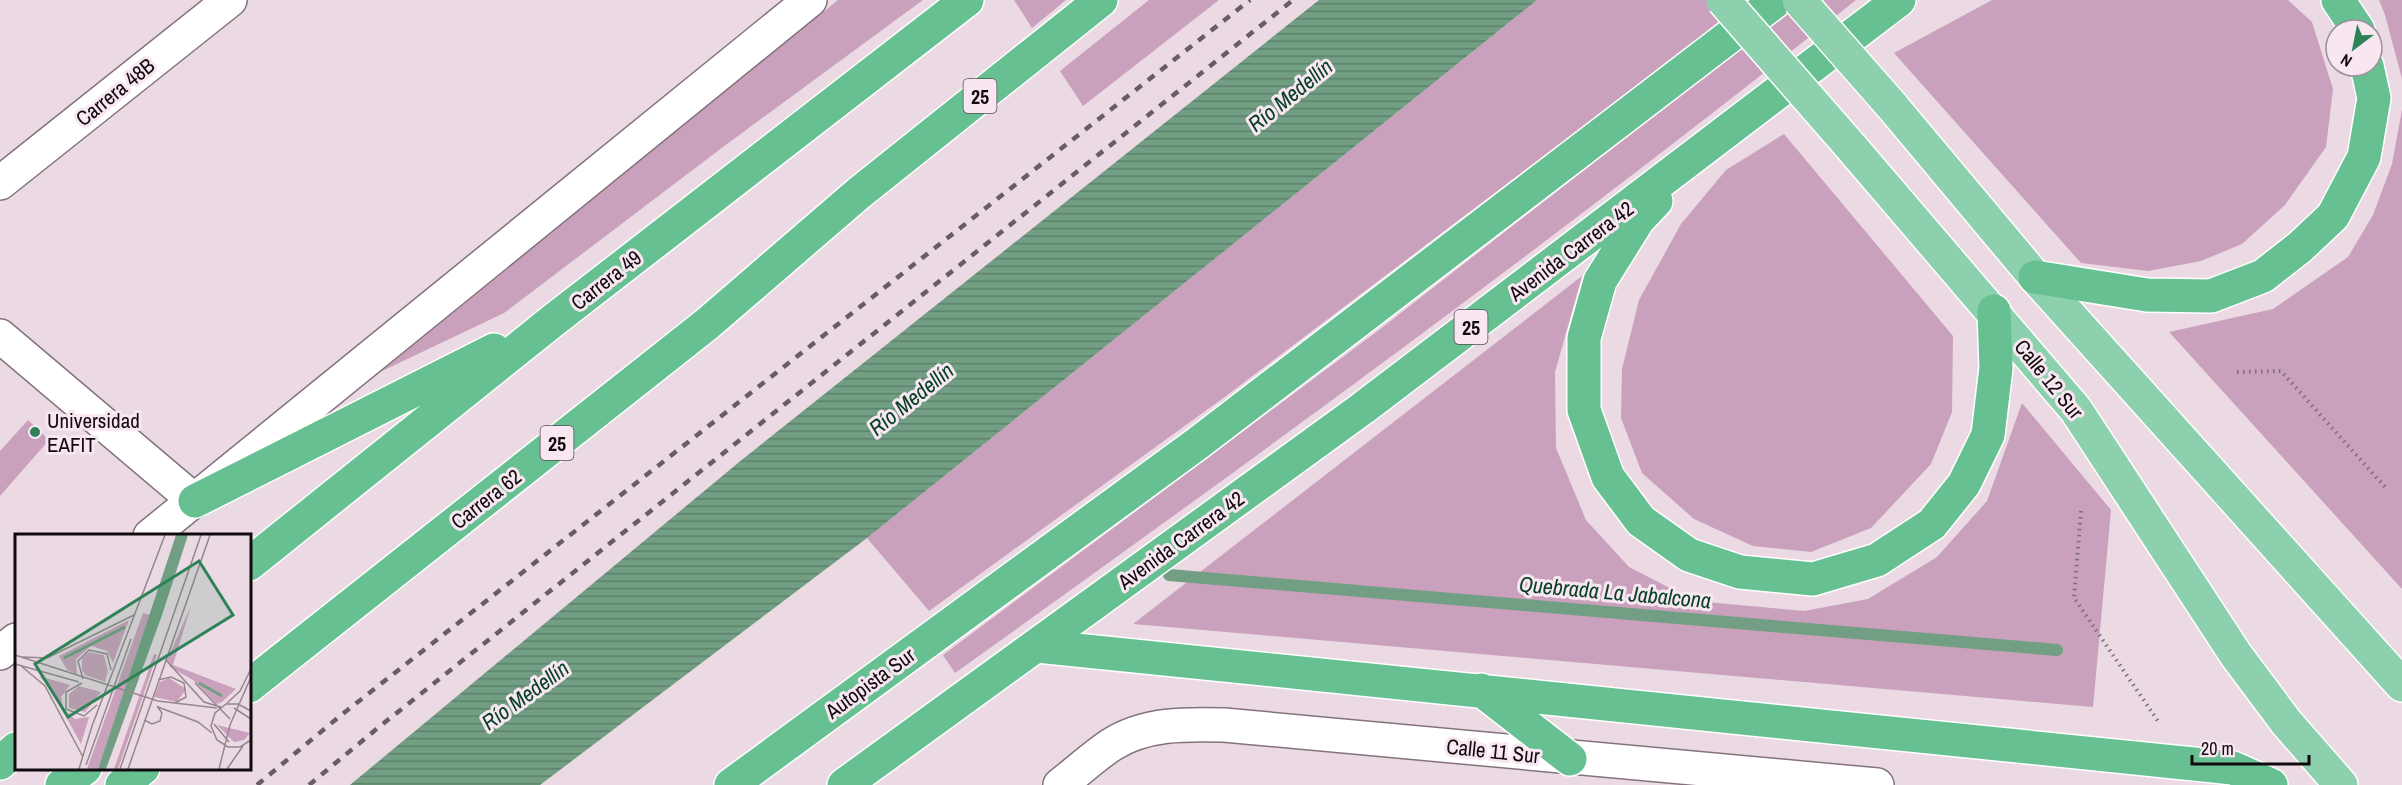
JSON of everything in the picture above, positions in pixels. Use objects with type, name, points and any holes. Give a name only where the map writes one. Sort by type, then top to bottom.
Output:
[{"type":"highway","name":"Carrera 49","points":[[250,563],[555,319],[967,0]]},
{"type":"highway","name":"Carrera 62","points":[[250,685],[707,324],[859,193],[1101,0]]},
{"type":"highway","name":"Autopista Sur","points":[[731,785],[1198,443],[1777,0]]},
{"type":"highway","name":"Avenida Carrera 42","points":[[1036,646],[1362,408],[1899,0]]},
{"type":"highway","points":[[2338,0],[2350,18]]},
{"type":"highway","points":[[2034,277],[2147,295],[2211,296],[2263,276],[2300,247],[2333,216],[2364,157],[2374,98],[2370,78]]},
{"type":"highway","points":[[1703,150],[1638,220],[1600,281],[1584,338],[1584,411],[1608,477],[1641,521],[1689,555],[1740,572],[1813,579],[1877,560],[1932,524],[1964,484],[1988,435],[1996,369],[1994,311]]},
{"type":"highway","points":[[195,501],[555,319]]},
{"type":"highway","points":[[250,661],[370,590]]},
{"type":"highway","points":[[1036,646],[2233,768],[2271,785]]},
{"type":"highway","name":"25","points":[[844,785],[1036,646]]},
{"type":"highway","points":[[1481,690],[1569,759]]},
{"type":"highway","points":[[0,763],[15,751]]},
{"type":"highway","points":[[62,785],[82,770]]},
{"type":"highway","points":[[122,785],[141,770]]},
{"type":"main road","name":"Calle 12 Sur","points":[[1723,0],[1994,311],[2076,410],[2236,655],[2286,722],[2341,785]]},
{"type":"main road","points":[[1799,0],[1892,106],[2034,277],[2402,685]]},
{"type":"street","name":"Carrera 48B","points":[[0,183],[230,0]]},
{"type":"street","points":[[153,534],[810,0]]},
{"type":"street","points":[[0,336],[195,501]]},
{"type":"street","points":[[0,653],[15,641]]},
{"type":"street","name":"Calle 11 Sur","points":[[1060,785],[1113,744],[1152,728],[1183,724],[1224,725],[1569,759],[1877,785]]},
{"type":"path","points":[[2237,372],[2281,371],[2385,487]]},
{"type":"path","points":[[2081,511],[2074,597],[2162,727]]},
{"type":"shaded area","points":[[838,0],[923,0],[727,144],[504,313],[380,372]]},
{"type":"shaded area","points":[[1014,0],[1066,0],[1032,28]]},
{"type":"shaded area","points":[[1149,0],[1219,0],[1083,106],[1060,71]]},
{"type":"shaded area","points":[[1537,0],[1750,0],[1226,396],[929,611],[867,538]]},
{"type":"shaded area","points":[[1802,0],[1856,0],[1523,258],[1183,509],[955,673],[943,655],[1379,330]]},
{"type":"shaded area","points":[[1992,0],[2288,0],[2312,22],[2324,60],[2324,78],[2330,78],[2333,89],[2326,147],[2285,205],[2242,244],[2201,261],[2148,271],[2081,263],[1894,53]]},
{"type":"shaded area","points":[[2379,0],[2402,0],[2402,79],[2385,15]]},
{"type":"shaded area","points":[[2402,109],[2402,589],[2169,332],[2273,309],[2348,257],[2373,215],[2392,164]]},
{"type":"shaded area","points":[[1784,134],[1953,336],[1952,412],[1931,464],[1871,528],[1811,552],[1753,546],[1694,519],[1642,473],[1621,418],[1622,369],[1639,300],[1681,224],[1726,170]]},
{"type":"shaded area","points":[[1582,276],[1555,372],[1556,448],[1586,520],[1629,567],[1695,601],[1804,611],[1868,599],[1937,557],[1987,501],[2022,403],[2111,510],[2093,707],[1133,624]]},
{"type":"shaded area","points":[[28,420],[49,440],[0,496],[0,451]]},
{"type":"water","name":"Río Medellín","points":[[1319,0],[1537,0],[867,538],[540,785],[350,785],[738,463]]},
{"type":"waterway","name":"Quebrada La Jabalcona","points":[[1169,575],[2057,650]]},
{"type":"railway","points":[[257,785],[340,716],[1250,0]]},
{"type":"railway","points":[[309,785],[1293,0]]},
{"type":"place","name":"Universidad EAFIT","points":[[35,432]]}]
